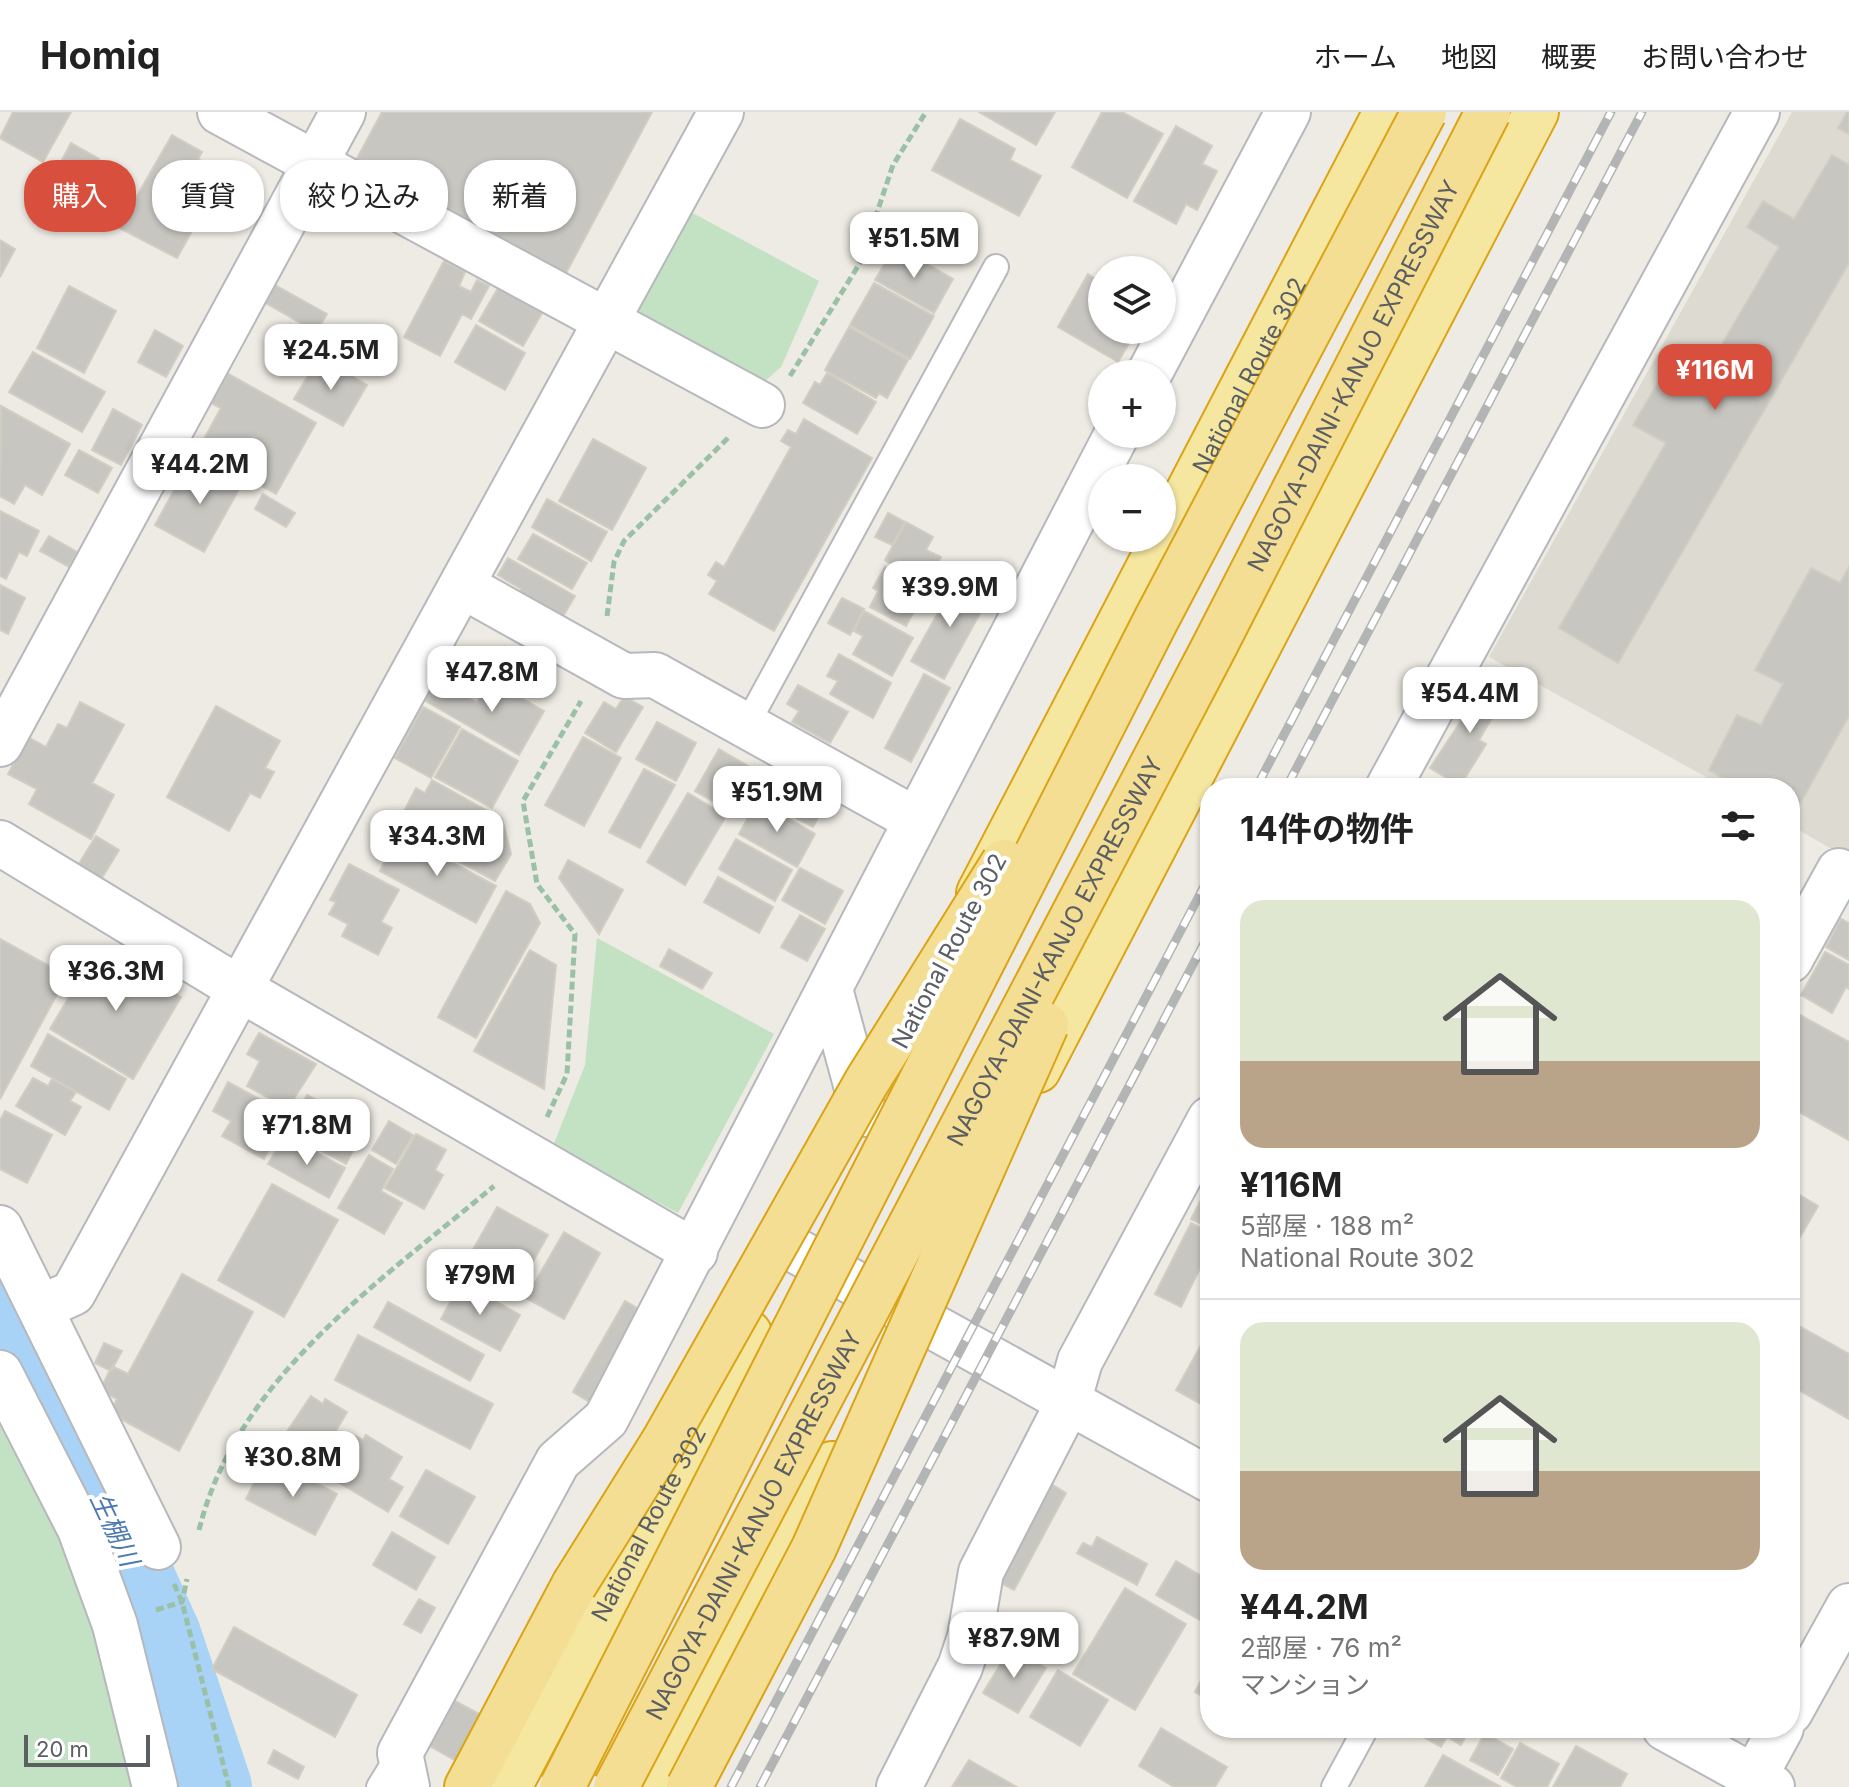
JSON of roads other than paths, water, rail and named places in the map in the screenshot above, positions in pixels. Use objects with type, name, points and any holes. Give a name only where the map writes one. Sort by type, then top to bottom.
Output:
[{"type":"highway","name":"National Route 302","points":[[509,1787],[1386,112]]},
{"type":"highway","name":"NAGOYA-DAINI-KANJO EXPRESSWAY","points":[[562,1787],[1156,620],[1424,112]]},
{"type":"highway","name":"NAGOYA-DAINI-KANJO EXPRESSWAY","points":[[616,1787],[1213,649],[1488,112]]},
{"type":"highway","points":[[661,1787],[1536,112]]},
{"type":"highway","points":[[467,1787],[574,1585],[664,1441],[866,1083],[1156,620]]},
{"type":"highway","points":[[689,1787],[814,1548],[1213,649]]},
{"type":"street","points":[[220,112],[308,160]]},
{"type":"street","points":[[317,160],[343,112]]},
{"type":"street","points":[[40,1308],[73,1293],[608,323],[721,112]]},
{"type":"street","points":[[1156,360],[1288,112]]},
{"type":"street","points":[[1393,778],[1757,112]]},
{"type":"street","points":[[0,744],[280,228]]},
{"type":"street","points":[[440,232],[762,405]]},
{"type":"street","points":[[396,1776],[558,1461],[606,1419],[1110,448]]},
{"type":"street","points":[[463,586],[624,676],[655,675],[916,820]]},
{"type":"street","points":[[0,843],[240,989],[695,1252]]},
{"type":"street","points":[[1800,942],[1839,871],[1849,877]]},
{"type":"street","points":[[830,989],[864,1114]]},
{"type":"street","points":[[899,1787],[960,1667],[970,1637],[981,1572],[1068,1403],[1080,1361],[1200,1138]]},
{"type":"street","points":[[0,1228],[40,1308],[181,1555]]},
{"type":"street","points":[[793,1249],[1200,1475]]},
{"type":"street","points":[[0,1373],[80,1529],[115,1625],[155,1787]]},
{"type":"street","points":[[1800,1694],[1849,1606]]},
{"type":"street","points":[[1682,1738],[1758,1784],[1777,1738]]},
{"type":"lane","points":[[746,726],[996,267]]},
{"type":"lane","points":[[1334,1787],[1361,1738]]},
{"type":"waterway","name":"生棚川","points":[[0,1277],[163,1635],[214,1787]]},
{"type":"railway","points":[[1261,778],[1611,112]]},
{"type":"railway","points":[[1291,778],[1642,112]]},
{"type":"railway","points":[[731,1787],[1200,894]]},
{"type":"railway","points":[[760,1787],[1200,951]]}]
